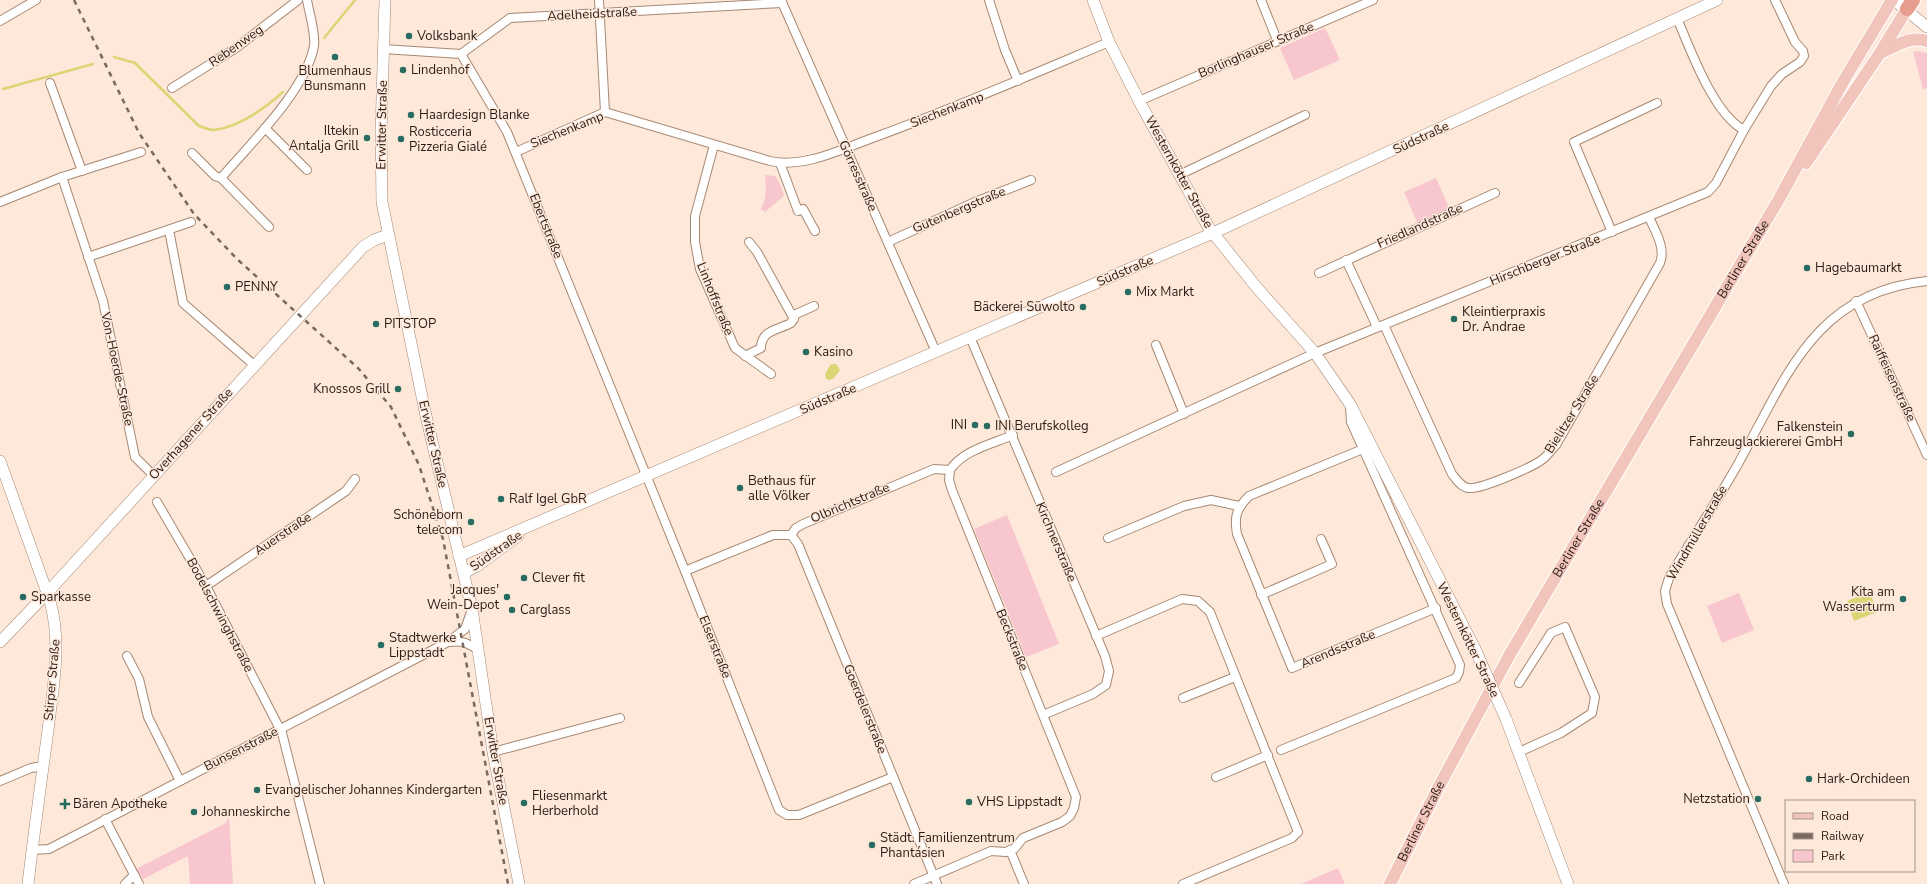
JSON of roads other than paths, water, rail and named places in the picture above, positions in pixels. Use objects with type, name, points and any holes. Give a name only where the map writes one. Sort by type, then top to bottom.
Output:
[{"type":"main road","name":"Erwitter Straße","points":[[385,0],[383,49],[382,190],[388,236],[426,416],[472,610],[493,752],[519,884]]},
{"type":"main road","name":"Westernkötter Straße","points":[[1093,0],[1110,42],[1139,101],[1179,175],[1213,233],[1258,289],[1315,353],[1350,404],[1475,649],[1506,719],[1568,884]]},
{"type":"main road","name":"Südstraße","points":[[460,556],[1213,233],[1717,0]]},
{"type":"main road","points":[[1893,0],[1910,5],[1927,27]]},
{"type":"main road","name":"Berliner Straße","points":[[1390,884],[1437,790],[1510,654],[1779,199],[1844,80],[1893,0]]},
{"type":"main road","name":"Berliner Straße","points":[[1779,199],[1821,142],[1910,5]]},
{"type":"main road","points":[[1880,53],[1908,40],[1927,40]]},
{"type":"main road","name":"Overhagener Straße","points":[[0,642],[47,593],[363,247],[374,240],[388,236]]},
{"type":"main road","name":"Stirper Straße","points":[[0,461],[47,593],[56,624],[57,643],[28,884]]},
{"type":"main road","name":"Südstraße","points":[[464,573],[477,566],[528,528]]},
{"type":"street","points":[[0,21],[36,0]]},
{"type":"street","name":"Rebenweg","points":[[172,88],[236,48],[298,0]]},
{"type":"street","points":[[221,178],[294,91],[308,68],[314,44],[307,0]]},
{"type":"street","points":[[599,0],[606,112]]},
{"type":"street","points":[[989,0],[1005,50],[1018,81]]},
{"type":"street","points":[[1261,0],[1277,40]]},
{"type":"street","name":"Borlinghauser Straße","points":[[1139,101],[1277,40],[1373,0]]},
{"type":"street","name":"Hirschberger Straße","points":[[1056,472],[1315,353],[1708,192],[1717,181],[1744,130],[1772,86],[1782,74],[1800,62],[1804,56],[1803,51],[1795,42],[1775,0]]},
{"type":"street","name":"Adelheidstraße","points":[[461,54],[510,18],[600,14],[781,1]]},
{"type":"street","name":"Görresstraße","points":[[781,1],[936,352]]},
{"type":"street","points":[[1677,18],[1716,104],[1728,117],[1744,130]]},
{"type":"street","name":"Siechenkamp","points":[[516,152],[606,112],[780,163],[818,158],[932,116],[1110,42]]},
{"type":"street","points":[[383,49],[461,54]]},
{"type":"street","name":"Ebertstraße","points":[[461,54],[507,132],[516,152],[647,476]]},
{"type":"street","points":[[50,83],[82,171]]},
{"type":"street","points":[[1612,232],[1574,142],[1657,103]]},
{"type":"street","points":[[1179,175],[1305,115]]},
{"type":"street","points":[[264,128],[307,170]]},
{"type":"street","name":"Linhoffstraße","points":[[714,144],[695,216],[695,242],[700,269],[735,348],[771,374]]},
{"type":"street","points":[[0,202],[62,177],[141,152]]},
{"type":"street","points":[[192,152],[215,176],[221,178],[269,227]]},
{"type":"street","points":[[780,163],[798,211],[803,209],[816,231]]},
{"type":"street","name":"Von-Hoerde-Straße","points":[[62,177],[103,301],[135,457],[154,476]]},
{"type":"street","name":"Gutenbergstraße","points":[[888,242],[975,202],[1031,180]]},
{"type":"street","name":"Friedlandstraße","points":[[1319,273],[1495,193]]},
{"type":"street","name":"Bielitzer Straße","points":[[1381,326],[1452,474],[1458,482],[1467,488],[1479,487],[1535,464],[1545,458],[1556,445],[1660,263],[1662,249],[1649,217]]},
{"type":"street","points":[[88,256],[191,222]]},
{"type":"street","points":[[169,230],[183,302],[254,365]]},
{"type":"street","points":[[749,242],[757,252],[794,319]]},
{"type":"street","points":[[1346,260],[1381,326]]},
{"type":"street","name":"Windmüllerstraße","points":[[1784,884],[1667,604],[1665,591],[1668,578],[1737,466],[1799,355],[1824,325],[1856,301],[1893,286],[1927,281]]},
{"type":"street","name":"Raiffeisenstraße","points":[[1856,301],[1927,456]]},
{"type":"street","points":[[745,356],[761,348],[761,341],[764,335],[792,323],[796,314],[814,306]]},
{"type":"street","name":"Kirchnerstraße","points":[[970,337],[1013,435],[1109,671],[1106,685],[1093,694],[1043,715]]},
{"type":"street","points":[[1156,346],[1184,414]]},
{"type":"street","name":"Westernkötter Straße","points":[[1281,750],[1456,678],[1460,672],[1460,665],[1436,608],[1351,422],[1350,404]]},
{"type":"street","points":[[950,470],[962,457],[1013,435]]},
{"type":"street","points":[[1108,538],[1184,506],[1211,500],[1239,506],[1249,496],[1363,449]]},
{"type":"street","name":"Olbrichtstraße","points":[[791,535],[796,528],[803,524],[900,482],[934,469],[950,470]]},
{"type":"street","name":"Beckstraße","points":[[950,470],[949,480],[952,490],[1076,797],[1074,808],[1070,816],[1062,822],[1023,838],[1015,848],[1010,850]]},
{"type":"street","name":"Elserstraße","points":[[647,476],[779,810],[787,815],[799,816],[893,777]]},
{"type":"street","name":"Auerstraße","points":[[206,586],[346,491],[355,479]]},
{"type":"street","name":"Bodelschwinghstraße","points":[[157,502],[206,586],[280,729],[320,884]]},
{"type":"street","name":"Arendsstraße","points":[[1239,506],[1235,522],[1237,534],[1292,668],[1436,608]]},
{"type":"street","points":[[685,571],[773,535],[791,535]]},
{"type":"street","name":"Goerdelerstraße","points":[[791,535],[798,544],[937,884]]},
{"type":"street","points":[[1261,595],[1332,564],[1321,539]]},
{"type":"street","points":[[1096,636],[1182,599],[1198,601],[1210,612],[1298,832],[1292,838],[1183,884]]},
{"type":"street","name":"Bunsenstraße","points":[[32,850],[49,849],[448,642],[464,629],[472,610]]},
{"type":"street","points":[[1518,752],[1561,733],[1592,712],[1595,697],[1565,627],[1551,633],[1519,683]]},
{"type":"street","points":[[448,642],[463,642],[471,645],[479,651]]},
{"type":"street","points":[[127,656],[139,679],[148,717],[180,781]]},
{"type":"street","points":[[1183,698],[1236,676]]},
{"type":"street","points":[[493,752],[620,718]]},
{"type":"street","points":[[1216,777],[1268,755]]},
{"type":"street","points":[[0,781],[31,768],[43,766]]},
{"type":"street","points":[[105,819],[139,884]]},
{"type":"street","points":[[914,884],[991,851],[1010,850],[1024,884]]},
{"type":"street","points":[[125,884],[134,875]]},
{"type":"waterway","points":[[324,38],[355,0]]},
{"type":"waterway","points":[[114,57],[135,63],[199,126],[210,130],[223,128],[242,121],[260,110],[283,92]]},
{"type":"waterway","points":[[3,89],[93,64]]},
{"type":"railway","points":[[74,0],[139,133],[194,214],[237,259],[358,368],[391,407],[419,465],[443,539],[508,884]]},
{"type":"place","name":"Volksbank","points":[[409,36]]},
{"type":"place","name":"Blumenhaus Bunsmann","points":[[335,57]]},
{"type":"place","name":"Lindenhof","points":[[403,70]]},
{"type":"place","name":"Haardesign Blanke","points":[[411,115]]},
{"type":"place","name":"Iltekin Antalja Grill","points":[[367,138]]},
{"type":"place","name":"Rosticceria Pizzeria Gialé","points":[[401,139]]},
{"type":"place","name":"Hagebaumarkt","points":[[1807,268]]},
{"type":"place","name":"PENNY","points":[[227,287]]},
{"type":"place","name":"Mix Markt","points":[[1128,292]]},
{"type":"place","name":"Bäckerei Süwolto","points":[[1083,307]]},
{"type":"place","name":"Kleintierpraxis Dr. Andrae","points":[[1454,319]]},
{"type":"place","name":"PITSTOP","points":[[376,324]]},
{"type":"place","name":"Kasino","points":[[806,352]]},
{"type":"place","name":"Knossos Grill","points":[[398,389]]},
{"type":"place","name":"INI","points":[[975,425]]},
{"type":"place","name":"INI Berufskolleg","points":[[987,426]]},
{"type":"place","name":"Falkenstein Fahrzeuglackiererei GmbH","points":[[1851,434]]},
{"type":"place","name":"Bethaus für alle Völker","points":[[740,488]]},
{"type":"place","name":"Ralf Igel GbR","points":[[501,499]]},
{"type":"place","name":"Schöneborn telecom","points":[[471,522]]},
{"type":"place","name":"Clever fit","points":[[524,578]]},
{"type":"place","name":"Sparkasse","points":[[23,597]]},
{"type":"place","name":"Jacques' Wein-Depot","points":[[507,597]]},
{"type":"place","name":"Kita am Wasserturm","points":[[1903,599]]},
{"type":"place","name":"Carglass","points":[[512,610]]},
{"type":"place","name":"Stadtwerke Lippstadt","points":[[381,645]]},
{"type":"place","name":"Hark-Orchideen","points":[[1809,779]]},
{"type":"place","name":"Evangelischer Johannes Kindergarten","points":[[257,790]]},
{"type":"place","name":"Netzstation","points":[[1758,799]]},
{"type":"place","name":"VHS Lippstadt","points":[[969,802]]},
{"type":"place","name":"Fliesenmarkt Herberhold","points":[[524,803]]},
{"type":"place","name":"Bären Apotheke","points":[[65,804]]},
{"type":"place","name":"Johanneskirche","points":[[194,812]]},
{"type":"place","name":"Städt. Familienzentrum Phantásien","points":[[872,845]]}]
